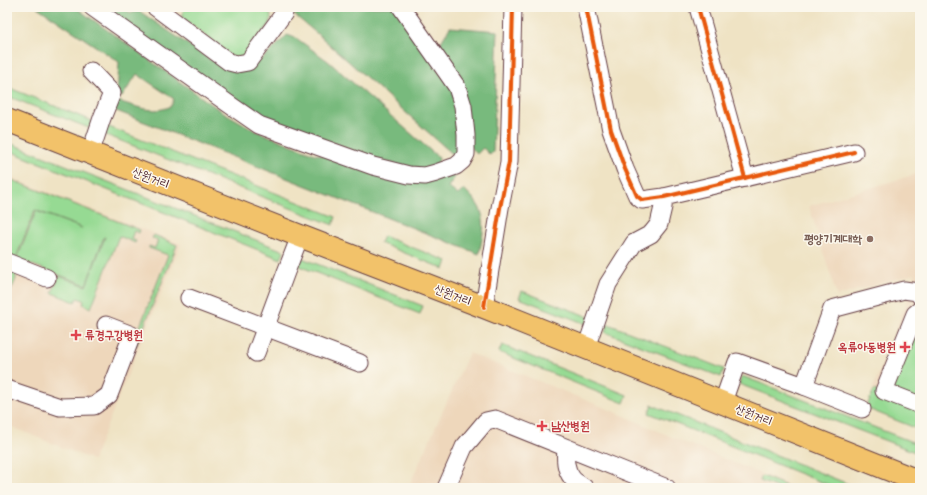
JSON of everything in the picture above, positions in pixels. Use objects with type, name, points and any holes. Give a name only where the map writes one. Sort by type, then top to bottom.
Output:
[{"type":"main road","name":"산원거리","points":[[7,120],[90,154],[484,307],[920,482]]},
{"type":"street","points":[[92,7],[260,125],[374,166],[409,175],[425,176],[436,174],[456,166],[462,161],[466,154],[463,106],[457,88],[402,7]]},
{"type":"street","points":[[155,7],[229,62],[237,64],[248,62],[284,13]]},
{"type":"street","points":[[484,307],[509,162],[513,7]]},
{"type":"street","points":[[586,7],[611,130],[624,169],[637,196],[642,200],[664,197],[854,152]]},
{"type":"street","points":[[698,7],[745,178]]},
{"type":"street","points":[[90,154],[112,93],[91,71]]},
{"type":"street","points":[[586,348],[608,284],[634,243],[651,234],[659,224],[664,197]]},
{"type":"street","points":[[256,353],[300,236]]},
{"type":"street","points":[[7,262],[47,278]]},
{"type":"street","points":[[804,386],[832,309],[904,290],[918,292],[920,296]]},
{"type":"street","points":[[189,298],[360,363]]},
{"type":"street","points":[[920,310],[915,314],[884,391],[920,405]]},
{"type":"street","points":[[7,389],[60,407],[94,406],[109,395],[132,335],[106,325]]},
{"type":"street","points":[[723,402],[737,362],[862,409]]},
{"type":"street","points":[[446,488],[464,447],[486,421],[495,419],[666,488]]},
{"type":"street","points":[[566,448],[566,467],[573,479],[586,488]]},
{"type":"shaded area","name":"평양기계대학","points":[[920,173],[920,416],[875,399],[873,388],[905,306],[915,274],[837,296],[809,206]]},
{"type":"shaded area","name":"류경구강병원","points":[[7,176],[181,244],[93,460],[7,425]]},
{"type":"shaded area","name":"남산병원","points":[[469,353],[620,414],[796,488],[408,488]]},
{"type":"green space","points":[[37,7],[75,7],[218,109],[256,131],[315,154],[450,174],[455,177],[448,187],[458,195],[464,189],[478,205],[481,212],[483,219],[483,235],[479,254],[114,110],[118,101],[144,109],[165,109],[171,106],[174,99],[137,74],[122,97],[117,95],[119,62]]},
{"type":"green space","points":[[100,7],[122,7],[131,13],[139,11],[211,60],[231,68],[257,62],[269,53],[287,35],[296,38],[328,61],[439,158],[438,165],[422,171],[375,159],[263,120]]},
{"type":"green space","points":[[186,7],[263,7],[268,10],[271,16],[270,23],[247,56],[233,58],[183,18],[183,11]]},
{"type":"green space","points":[[285,7],[394,7],[452,88],[462,134],[457,158],[321,37]]},
{"type":"green space","points":[[450,27],[498,31],[493,152],[490,155],[483,148],[477,154],[470,147],[438,47]]},
{"type":"green space","points":[[7,87],[92,121],[89,128],[7,96]]},
{"type":"green space","points":[[104,125],[336,217],[333,225],[101,133]]},
{"type":"green space","points":[[7,142],[284,251],[281,259],[7,150]]},
{"type":"green space","points":[[7,178],[140,230],[139,233],[134,231],[131,239],[136,241],[135,243],[119,236],[91,308],[83,304],[84,300],[77,298],[75,302],[52,293],[59,276],[86,286],[105,237],[86,285],[17,259],[36,211],[82,228],[35,210],[16,258],[7,255]]},
{"type":"green space","points":[[154,235],[177,245],[136,346],[133,344],[168,255],[149,248],[149,246],[155,248],[158,240],[152,238]]},
{"type":"green space","points":[[383,236],[447,261],[444,269],[380,243]]},
{"type":"green space","points":[[302,258],[423,306],[420,314],[299,266]]},
{"type":"green space","points":[[7,269],[16,273],[16,279],[7,300]]},
{"type":"green space","points":[[522,291],[589,317],[586,324],[519,298]]},
{"type":"green space","points":[[920,319],[920,400],[892,389]]},
{"type":"green space","points":[[608,324],[724,369],[721,377],[605,332]]},
{"type":"green space","points":[[502,345],[627,395],[624,403],[499,352]]},
{"type":"green space","points":[[742,376],[920,445],[920,454],[739,384]]},
{"type":"green space","points":[[874,390],[920,408],[920,430],[866,408]]},
{"type":"green space","points":[[652,405],[858,488],[836,488],[649,413]]},
{"type":"green space","points":[[762,476],[791,488],[778,488],[760,481]]},
{"type":"cycle path","points":[[484,307],[509,162],[513,7]]},
{"type":"cycle path","points":[[586,7],[611,130],[625,169],[637,196],[642,200],[664,197],[854,152]]},
{"type":"cycle path","points":[[698,7],[745,178]]},
{"type":"place","name":"평양기계대학","points":[[870,239]]},
{"type":"place","name":"류경구강병원","points":[[76,335]]},
{"type":"place","name":"옥류아동병원","points":[[905,347]]},
{"type":"place","name":"남산병원","points":[[542,426]]}]
